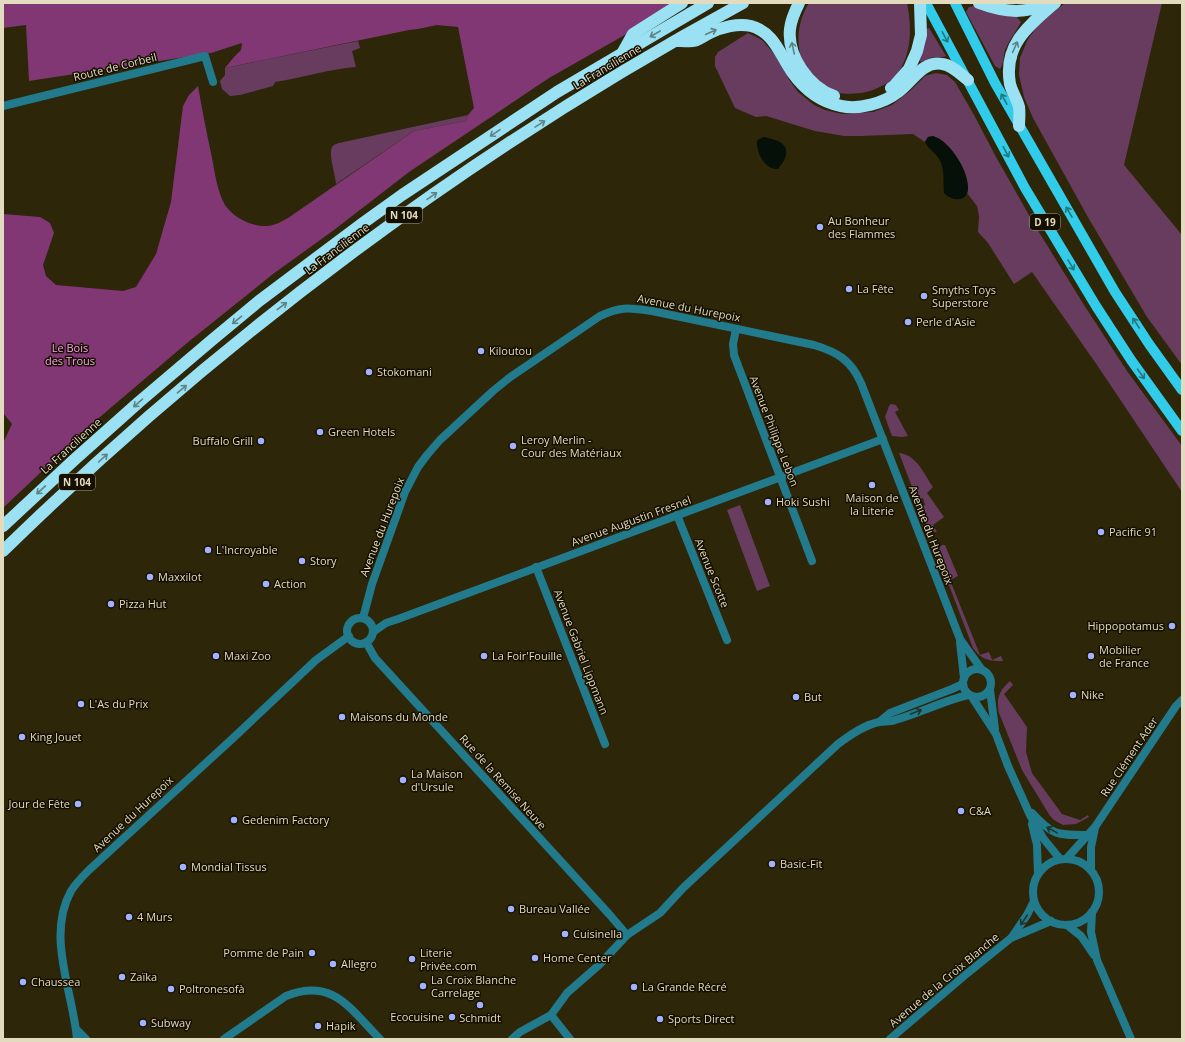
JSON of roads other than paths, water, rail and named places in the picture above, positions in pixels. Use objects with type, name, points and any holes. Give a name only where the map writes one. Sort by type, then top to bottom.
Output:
[{"type":"highway","points":[[623,52],[633,34],[682,3]]},
{"type":"highway","name":"La Francilienne","points":[[3,526],[139,402],[259,301],[363,223],[402,195],[557,92],[708,3]]},
{"type":"highway","name":"La Francilienne","points":[[3,551],[146,419],[269,316],[374,237],[501,148],[605,82],[674,41],[743,3]]},
{"type":"highway","points":[[799,3],[795,11],[790,30],[792,51],[799,67],[812,82],[826,93],[842,99],[860,100],[877,96],[894,86],[909,69],[917,51],[921,35],[920,3]]},
{"type":"highway","points":[[979,3],[1006,11],[1026,11],[1045,3]]},
{"type":"highway","points":[[1019,126],[1020,108],[1010,86],[1009,72],[1011,57],[1016,44],[1025,31],[1034,20],[1055,3]]},
{"type":"highway","points":[[674,41],[696,40],[710,32],[735,25],[751,26],[762,31],[772,39],[792,72],[805,87],[820,98],[841,106],[860,107],[879,102],[898,92],[926,66],[934,64],[948,66],[968,80]]},
{"type":"main road","name":"D 19","points":[[926,3],[1025,188],[1096,306],[1131,360],[1182,431]]},
{"type":"main road","name":"D 19","points":[[955,3],[995,83],[1115,292],[1149,344],[1182,390]]},
{"type":"street","name":"Route de Corbeil","points":[[3,106],[205,56],[213,82]]},
{"type":"street","name":"Avenue du Hurepoix","points":[[363,618],[368,598],[405,492],[418,467],[440,440],[493,390],[585,325],[614,310],[630,308],[652,311],[814,345],[825,348],[845,359],[857,374],[960,640],[982,670]]},
{"type":"street","name":"Avenue Philippe Lebon","points":[[736,329],[733,344],[734,355],[812,562]]},
{"type":"street","name":"Avenue Augustin Fresnel","points":[[372,626],[386,623],[883,439]]},
{"type":"street","name":"Avenue Scotte","points":[[677,515],[727,640]]},
{"type":"street","name":"Avenue Gabriel Lippmann","points":[[536,568],[605,744]]},
{"type":"street","name":"Avenue du Hurepoix","points":[[368,598],[372,626]]},
{"type":"street","points":[[358,618],[363,618],[372,626],[372,636],[366,642],[358,643],[352,639],[348,629],[351,622],[358,618]]},
{"type":"street","name":"Avenue du Hurepoix","points":[[77,1039],[77,1030],[61,945],[61,922],[66,904],[72,891],[89,870],[316,660],[352,639]]},
{"type":"street","name":"Avenue du Hurepoix","points":[[960,640],[964,681]]},
{"type":"street","name":"Rue de la Remise Neuve","points":[[366,642],[375,658],[627,935]]},
{"type":"street","points":[[996,734],[990,690],[990,678],[982,670],[971,670],[968,672],[964,681],[965,692],[970,696],[996,734],[1025,805],[1043,838],[1063,859]]},
{"type":"street","points":[[879,722],[890,713],[952,689],[964,681]]},
{"type":"street","points":[[512,1039],[520,1032],[551,1015],[567,993],[599,965],[627,935],[660,913],[683,888],[838,744],[850,735],[879,722],[894,721],[956,698],[970,696],[982,697],[990,690]]},
{"type":"street","name":"Rue Clément Ader","points":[[1063,859],[1095,827],[1176,706],[1182,700]]},
{"type":"street","points":[[1025,805],[1044,826],[1053,832],[1062,835],[1087,835]]},
{"type":"street","points":[[1030,815],[1037,845],[1038,874]]},
{"type":"street","name":"Rue Clément Ader","points":[[1091,869],[1091,847],[1095,827]]},
{"type":"street","points":[[1063,859],[1076,860],[1084,863],[1091,869],[1099,886],[1099,895],[1097,904],[1085,919],[1067,925],[1059,924],[1051,921],[1040,912],[1034,901],[1033,892],[1034,883],[1038,874],[1044,867],[1051,862],[1063,859]]},
{"type":"street","name":"Avenue de la Croix Blanche","points":[[1011,938],[1027,915],[1034,901]]},
{"type":"street","points":[[1092,912],[1091,932],[1097,960],[1131,1039]]},
{"type":"street","name":"Avenue de la Croix Blanche","points":[[890,1039],[1011,938],[1051,921]]},
{"type":"street","points":[[1067,925],[1080,936],[1097,960]]},
{"type":"street","points":[[224,1039],[286,996],[307,989],[316,989],[327,992],[341,999],[380,1039]]},
{"type":"street","points":[[551,1015],[570,1039]]},
{"type":"street","points":[[77,1030],[86,1039]]},
{"type":"place","name":"Au Bonheur des Flammes","points":[[820,227]]},
{"type":"place","name":"La Fête","points":[[849,289]]},
{"type":"place","name":"Smyths Toys Superstore","points":[[924,296]]},
{"type":"place","name":"Perle d'Asie","points":[[908,322]]},
{"type":"place","name":"Kiloutou","points":[[481,351]]},
{"type":"place","name":"Stokomani","points":[[369,372]]},
{"type":"place","name":"Green Hotels","points":[[320,432]]},
{"type":"place","name":"Buffalo Grill","points":[[261,441]]},
{"type":"place","name":"Leroy Merlin - Cour des Matériaux","points":[[513,446]]},
{"type":"place","name":"Maison de la Literie","points":[[872,485]]},
{"type":"place","name":"Hoki Sushi","points":[[768,502]]},
{"type":"place","name":"Pacific 91","points":[[1101,532]]},
{"type":"place","name":"L'Incroyable","points":[[208,550]]},
{"type":"place","name":"Story","points":[[302,561]]},
{"type":"place","name":"Maxxilot","points":[[150,577]]},
{"type":"place","name":"Action","points":[[266,584]]},
{"type":"place","name":"Pizza Hut","points":[[111,604]]},
{"type":"place","name":"Hippopotamus","points":[[1172,626]]},
{"type":"place","name":"Maxi Zoo","points":[[216,656]]},
{"type":"place","name":"La Foir'Fouille","points":[[484,656]]},
{"type":"place","name":"Mobilier de France","points":[[1091,656]]},
{"type":"place","name":"Nike","points":[[1073,695]]},
{"type":"place","name":"But","points":[[796,697]]},
{"type":"place","name":"L'As du Prix","points":[[81,704]]},
{"type":"place","name":"Maisons du Monde","points":[[342,717]]},
{"type":"place","name":"King Jouet","points":[[22,737]]},
{"type":"place","name":"La Maison d'Ursule","points":[[403,780]]},
{"type":"place","name":"Jour de Fête","points":[[78,804]]},
{"type":"place","name":"C&A","points":[[961,811]]},
{"type":"place","name":"Gedenim Factory","points":[[234,820]]},
{"type":"place","name":"Basic-Fit","points":[[772,864]]},
{"type":"place","name":"Mondial Tissus","points":[[183,867]]},
{"type":"place","name":"Bureau Vallée","points":[[511,909]]},
{"type":"place","name":"4 Murs","points":[[129,917]]},
{"type":"place","name":"Cuisinella","points":[[565,934]]},
{"type":"place","name":"Pomme de Pain","points":[[312,953]]},
{"type":"place","name":"Home Center","points":[[535,958]]},
{"type":"place","name":"Literie Privée.com","points":[[412,959]]},
{"type":"place","name":"Allegro","points":[[333,964]]},
{"type":"place","name":"Zaïka","points":[[122,977]]},
{"type":"place","name":"Chaussea","points":[[23,982]]},
{"type":"place","name":"La Croix Blanche Carrelage","points":[[423,986]]},
{"type":"place","name":"La Grande Récré","points":[[634,987]]},
{"type":"place","name":"Poltronesofà","points":[[171,989]]},
{"type":"place","name":"Schmidt","points":[[480,1005]]},
{"type":"place","name":"Ecocuisine","points":[[452,1017]]},
{"type":"place","name":"Sports Direct","points":[[660,1019]]},
{"type":"place","name":"Subway","points":[[143,1023]]},
{"type":"place","name":"Hapik","points":[[318,1026]]},
{"type":"park label","name":"Le Bois des Trous","points":[[70,354]]}]
